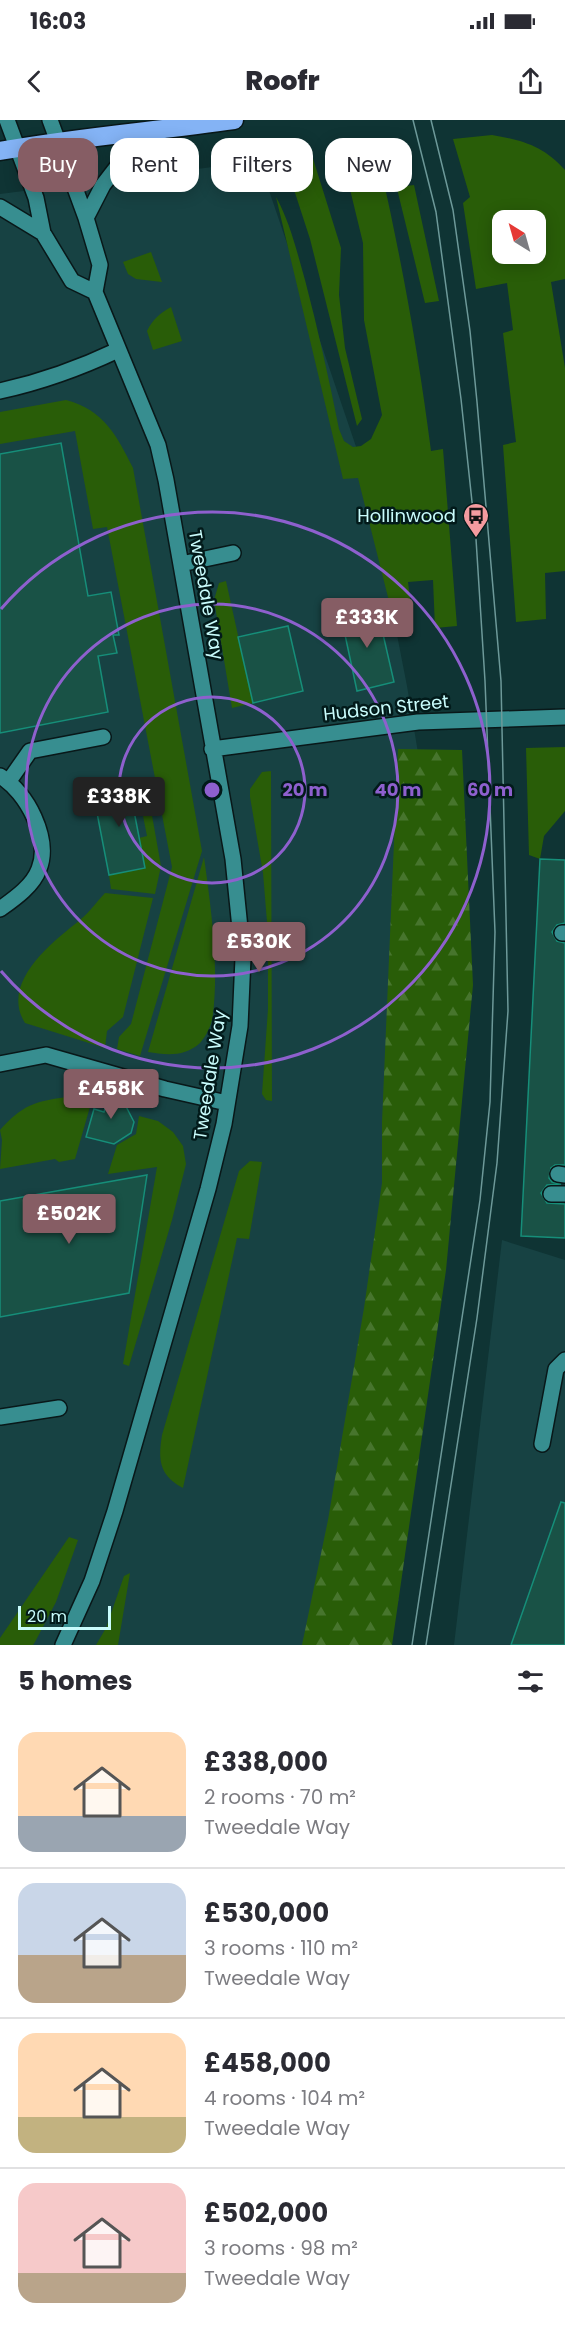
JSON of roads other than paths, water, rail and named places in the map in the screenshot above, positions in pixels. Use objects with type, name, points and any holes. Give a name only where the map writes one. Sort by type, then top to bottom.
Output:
[{"type":"highway","points":[[78,138],[163,130],[234,120]]},
{"type":"highway","points":[[0,151],[18,148]]},
{"type":"street","points":[[8,120],[18,148]]},
{"type":"street","name":"Tweedale Way","points":[[50,120],[56,138]]},
{"type":"street","points":[[86,218],[103,185],[120,163],[163,130]]},
{"type":"street","points":[[34,192],[43,233],[72,281],[95,292]]},
{"type":"street","name":"Tweedale Way","points":[[63,1645],[92,1581],[115,1511],[208,1189],[227,1103],[240,1026],[243,958],[233,859],[158,445],[95,292],[100,265],[76,192]]},
{"type":"street","points":[[0,207],[43,233]]},
{"type":"street","points":[[0,391],[35,384],[94,362],[118,350]]},
{"type":"street","points":[[181,564],[233,553]]},
{"type":"street","name":"Hudson Street","points":[[212,749],[418,722],[564,717]]},
{"type":"street","points":[[0,909],[25,889],[39,870],[44,845],[34,815],[4,779],[30,751],[103,737]]},
{"type":"street","points":[[0,1064],[46,1055],[165,1089],[227,1103]]},
{"type":"street","points":[[542,1444],[556,1369],[565,1360]]},
{"type":"street","points":[[0,1417],[59,1408]]},
{"type":"tram line","points":[[412,1645],[480,1200],[490,1102],[495,932],[485,681],[476,539],[461,399],[436,212],[413,120]]},
{"type":"tram line","points":[[426,1645],[477,1318],[497,1163],[508,1011],[501,681],[477,402],[470,331],[453,210],[431,120]]},
{"type":"place","name":"Hollinwood","points":[[476,539]]}]
